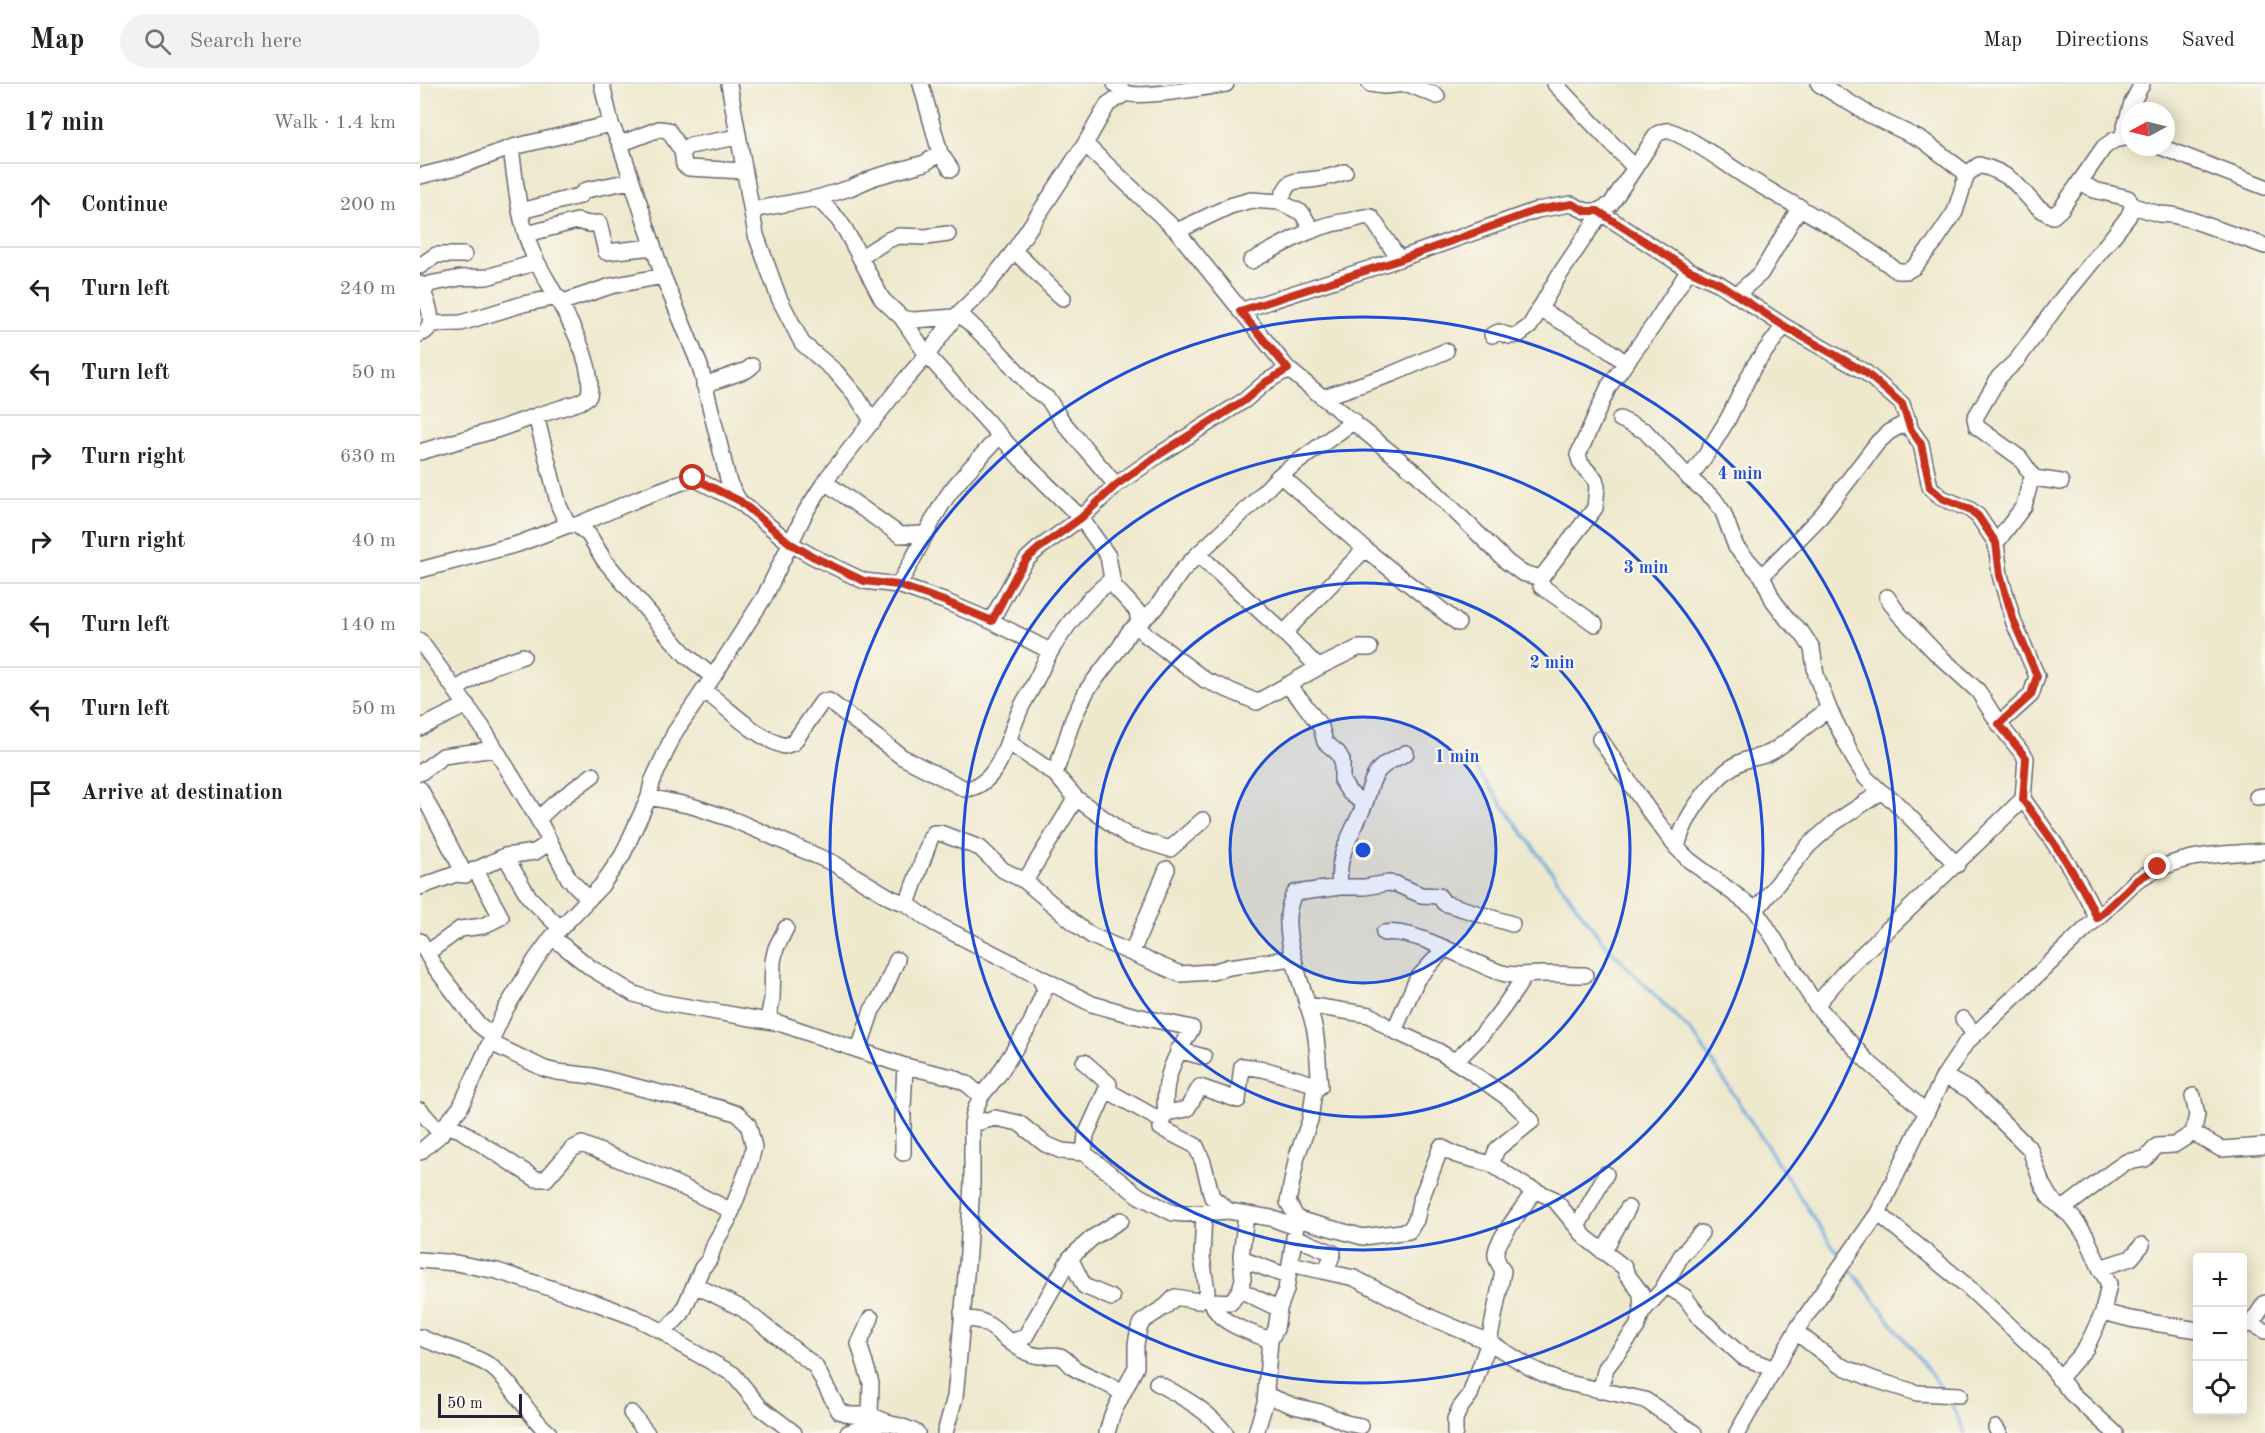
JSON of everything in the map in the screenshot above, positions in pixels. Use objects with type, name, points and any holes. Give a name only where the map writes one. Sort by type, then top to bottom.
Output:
[{"type":"street","points":[[603,84],[611,124],[620,144],[663,276],[700,366],[729,483],[740,501]]},
{"type":"street","points":[[729,84],[756,235],[779,298],[802,343],[836,372],[857,397],[873,422]]},
{"type":"street","points":[[921,84],[940,153],[951,169]]},
{"type":"street","points":[[420,1152],[443,1130],[460,1108],[524,977],[556,933],[601,886],[622,856],[675,732],[765,596],[806,511],[825,482],[957,315],[986,287],[1014,251],[1085,144],[1108,104],[1121,89],[1143,94],[1195,90],[1226,84]]},
{"type":"street","points":[[1370,84],[1384,86],[1408,84],[1437,96]]},
{"type":"street","points":[[1555,84],[1635,168]]},
{"type":"street","points":[[1820,84],[1870,115],[1924,141],[1967,174]]},
{"type":"street","points":[[2133,102],[2142,84]]},
{"type":"street","points":[[420,176],[460,166],[511,148],[611,124]]},
{"type":"street","points":[[620,144],[659,129],[668,130],[682,150],[684,165],[689,168],[744,171]]},
{"type":"street","points":[[1492,335],[1499,332],[1509,336],[1518,334],[1530,326],[1600,212],[1611,204],[1657,134],[1663,131],[1669,131],[1800,207],[1897,271],[1907,271],[1914,267],[1955,212],[1967,174],[1979,165],[1993,169],[2013,180],[2042,212],[2053,216],[2061,209],[2104,147],[2121,139]]},
{"type":"street","points":[[682,150],[689,146],[738,137]]},
{"type":"street","points":[[1085,144],[1177,231],[1288,369],[1417,474],[1507,562],[1522,573],[1541,578]]},
{"type":"street","points":[[420,452],[499,429],[580,402],[589,396],[591,389],[584,356],[559,300],[537,262],[527,234],[511,148]]},
{"type":"street","points":[[2175,152],[2265,187]]},
{"type":"street","points":[[752,210],[817,198],[850,188],[875,177],[925,163],[940,153]]},
{"type":"street","points":[[1280,202],[1289,184],[1303,179],[1314,180],[1345,172]]},
{"type":"street","points":[[521,211],[579,196],[586,190],[631,181]]},
{"type":"street","points":[[2080,181],[2094,190],[2128,198],[2133,206],[2159,214],[2189,219],[2265,246]]},
{"type":"street","points":[[817,198],[838,219],[861,257],[882,299],[902,318],[927,355],[1020,458],[1081,518],[1108,556],[1113,585],[1137,612],[1140,629],[1146,635],[1205,680],[1257,702],[1318,667],[1358,648],[1370,648]]},
{"type":"street","points":[[1177,231],[1230,206],[1251,200],[1280,202],[1302,213],[1312,230]]},
{"type":"street","points":[[1240,311],[1399,260],[1537,210],[1572,204],[1586,211],[1600,212],[1689,270],[1720,284],[1784,326],[1865,372],[1902,404],[1911,430],[1921,444],[1930,487],[1942,498],[1969,509],[1978,516],[1996,543],[2000,575],[2008,603],[2037,676],[2031,695],[1999,724]]},
{"type":"street","points":[[2061,482],[2034,478],[2020,458],[1977,427],[1975,418],[1999,377],[2017,360],[2061,300],[2128,217],[2133,206]]},
{"type":"street","points":[[1736,295],[1761,273],[1800,207]]},
{"type":"street","points":[[1251,261],[1312,230],[1336,221],[1349,221],[1365,216],[1371,217],[1399,260]]},
{"type":"street","points":[[527,234],[577,221],[589,224],[599,223],[606,252],[653,247]]},
{"type":"street","points":[[861,257],[898,236],[926,237],[948,234]]},
{"type":"street","points":[[1014,251],[1035,268],[1049,286],[1063,298]]},
{"type":"street","points":[[420,266],[436,255],[464,255]]},
{"type":"street","points":[[537,262],[487,277],[460,278],[429,284],[422,289],[430,315],[425,329],[461,323],[522,304],[559,300],[611,286],[663,276]]},
{"type":"street","points":[[1595,624],[1541,586],[1541,578],[1595,508],[1597,487],[1595,479],[1588,473],[1578,455],[1609,386],[1653,326],[1689,270]]},
{"type":"street","points":[[1539,309],[1596,341],[1626,363]]},
{"type":"street","points":[[902,318],[913,320],[957,315],[995,347],[1033,389],[1048,399],[1062,421],[1116,485]]},
{"type":"street","points":[[1689,478],[1728,419],[1754,366],[1784,326]]},
{"type":"street","points":[[1324,397],[1392,374],[1446,351]]},
{"type":"street","points":[[704,385],[727,378],[752,366]]},
{"type":"street","points":[[992,621],[1016,575],[1027,559],[1038,549],[1081,518],[1116,485],[1288,369]]},
{"type":"street","points":[[536,416],[559,506],[572,525],[588,535],[604,560],[686,655],[713,677]]},
{"type":"street","points":[[1620,419],[1645,431],[1689,478],[1714,499],[1723,512],[1736,547],[1762,576],[1773,600],[1812,648],[1816,675],[1829,709],[1866,778],[1893,800],[1957,865]]},
{"type":"street","points":[[1055,774],[1073,719],[1087,690],[1129,632],[1155,608],[1181,572],[1198,554],[1280,475],[1354,421]]},
{"type":"street","points":[[1762,576],[1821,516],[1878,442],[1889,432],[1909,421]]},
{"type":"street","points":[[898,585],[915,556],[924,534],[948,495],[1000,435]]},
{"type":"street","points":[[1280,475],[1365,549],[1458,623]]},
{"type":"street","points":[[420,570],[507,547],[572,525],[693,478],[740,501],[791,544],[864,581],[898,585],[944,601],[992,621],[1050,651]]},
{"type":"street","points":[[1996,543],[2024,506],[2030,483],[2034,478]]},
{"type":"street","points":[[825,482],[900,535],[924,534]]},
{"type":"street","points":[[1284,633],[1365,549]]},
{"type":"street","points":[[1198,554],[1318,667]]},
{"type":"street","points":[[703,690],[746,726],[784,746],[793,743],[822,702],[829,701],[902,757],[965,789],[974,788],[983,783],[997,765],[1018,712],[1050,651],[1070,622],[1095,594],[1112,580]]},
{"type":"street","points":[[1887,597],[1898,613],[1935,652],[1978,691],[1999,724],[2026,758],[2023,800],[2084,888],[2097,918]]},
{"type":"street","points":[[420,641],[495,749],[538,819],[569,879],[589,899]]},
{"type":"street","points":[[455,690],[493,666],[523,656]]},
{"type":"street","points":[[1287,685],[1321,727],[1326,742],[1338,753],[1342,760],[1342,781],[1349,792],[1364,804]]},
{"type":"street","points":[[420,728],[466,705]]},
{"type":"street","points":[[1677,848],[1679,836],[1689,815],[1727,770],[1743,761],[1771,753],[1829,709]]},
{"type":"street","points":[[1600,739],[1677,848],[1689,860],[1756,910],[1816,1005],[1866,1060],[1926,1112]]},
{"type":"street","points":[[1008,742],[1055,774],[1076,798],[1128,836],[1170,849],[1203,820]]},
{"type":"street","points":[[420,773],[443,756],[495,749]]},
{"type":"street","points":[[1340,887],[1338,870],[1348,838],[1376,774],[1384,765],[1406,753]]},
{"type":"street","points":[[538,819],[593,775]]},
{"type":"street","points":[[420,789],[470,872],[501,917],[483,926],[460,929],[424,947],[434,966],[492,1040],[545,1069],[594,1076],[720,1108],[738,1114],[748,1124],[754,1147],[732,1211],[709,1260],[702,1268],[682,1314],[664,1332]]},
{"type":"street","points":[[1756,910],[1809,845],[1834,823],[1881,792]]},
{"type":"street","points":[[649,797],[692,806],[734,820],[833,863],[891,898],[907,904],[934,923],[1092,1004],[1132,1016],[1192,1028],[1178,1050],[1163,1097],[1164,1117],[1161,1128],[1196,1146],[1203,1162],[1212,1197],[1228,1211]]},
{"type":"street","points":[[1025,881],[1076,798]]},
{"type":"street","points":[[1816,1005],[1847,969],[2023,800]]},
{"type":"street","points":[[907,904],[931,837],[934,833],[940,833],[980,848],[1004,870],[1025,881],[1092,936],[1180,974],[1212,972],[1229,967],[1293,958]]},
{"type":"street","points":[[420,887],[456,874],[470,872],[505,856],[535,852],[550,842]]},
{"type":"street","points":[[1737,1433],[1796,1332],[1878,1213],[1944,1076],[1974,1034],[2137,880],[2158,867],[2195,856],[2265,851]]},
{"type":"street","points":[[505,856],[529,897],[556,933],[591,968],[634,994],[660,1002],[768,1020],[905,1066],[952,1077],[967,1084],[981,1096]]},
{"type":"street","points":[[1132,952],[1167,869]]},
{"type":"street","points":[[1320,1086],[1315,1031],[1293,958],[1288,914],[1291,899],[1295,893],[1340,887],[1396,884],[1421,895],[1439,896],[1444,903],[1512,924]]},
{"type":"street","points":[[768,1020],[772,990],[772,961],[786,928]]},
{"type":"street","points":[[1384,933],[1406,935],[1445,948],[1502,973],[1524,977],[1541,974],[1585,975]]},
{"type":"street","points":[[1394,1031],[1417,979],[1445,948]]},
{"type":"street","points":[[859,1049],[872,1011],[882,995],[897,960]]},
{"type":"street","points":[[1455,1061],[1471,1048],[1498,1016],[1524,977]]},
{"type":"street","points":[[945,1433],[955,1396],[972,1183],[972,1124],[981,1096],[999,1074],[1032,1023],[1045,989],[1040,979]]},
{"type":"street","points":[[1307,1005],[1370,1015],[1394,1031],[1455,1061],[1509,1099],[1532,1121],[1497,1149],[1491,1164]]},
{"type":"street","points":[[1963,1019],[1974,1034]]},
{"type":"street","points":[[1178,1050],[1204,1057]]},
{"type":"street","points":[[1084,1062],[1109,1084]]},
{"type":"street","points":[[903,1153],[905,1066]]},
{"type":"street","points":[[1109,1084],[1108,1091],[1115,1097],[1164,1117],[1187,1109],[1200,1087],[1238,1100],[1242,1066],[1263,1069],[1320,1086]]},
{"type":"street","points":[[1944,1076],[1971,1091],[2030,1149],[2042,1184],[2050,1198],[2074,1219],[2086,1236],[2109,1284],[2103,1312],[2086,1348],[2059,1379]]},
{"type":"street","points":[[1084,1153],[1086,1136],[1109,1084]]},
{"type":"street","points":[[1256,1433],[1266,1395],[1270,1340],[1276,1329],[1279,1309],[1286,1290],[1295,1228],[1288,1202],[1297,1156],[1310,1120],[1314,1091],[1320,1086]]},
{"type":"street","points":[[2063,1209],[2126,1162],[2145,1158],[2157,1146],[2174,1145],[2193,1133],[2197,1115],[2193,1096]]},
{"type":"street","points":[[420,1110],[443,1130],[460,1130],[536,1179],[546,1179],[572,1149],[582,1144],[666,1179],[732,1211]]},
{"type":"street","points":[[972,1124],[995,1118],[1019,1123],[1045,1144],[1062,1151],[1084,1153],[1121,1183],[1173,1213],[1228,1211],[1271,1218],[1295,1228],[1333,1253],[1326,1271]]},
{"type":"street","points":[[2193,1133],[2221,1149],[2265,1146]]},
{"type":"street","points":[[1295,1228],[1363,1237],[1409,1232],[1416,1220],[1441,1147],[1456,1155],[1491,1164],[1534,1190],[1554,1199],[1577,1227],[1603,1252],[1625,1268],[1626,1273],[1641,1293],[1642,1312],[1637,1327],[1606,1368],[1600,1391]]},
{"type":"street","points":[[1577,1227],[1606,1174]]},
{"type":"street","points":[[1455,1433],[1455,1419],[1470,1395],[1489,1342],[1503,1271],[1498,1263],[1496,1252],[1509,1227],[1534,1190]]},
{"type":"street","points":[[1603,1252],[1628,1208]]},
{"type":"street","points":[[1204,1213],[1202,1257],[1208,1299],[1214,1309],[1227,1321],[1270,1340]]},
{"type":"street","points":[[1878,1213],[1967,1286],[2043,1358],[2071,1393],[2115,1433]]},
{"type":"street","points":[[1107,1433],[1112,1415],[1136,1366],[1137,1336],[1143,1321],[1175,1297],[1191,1301],[1208,1299],[1231,1302],[1240,1290],[1243,1279],[1241,1256],[1246,1215]]},
{"type":"street","points":[[1010,1342],[1025,1337],[1070,1258],[1092,1238],[1121,1220]]},
{"type":"street","points":[[1642,1312],[1665,1285],[1682,1256],[1701,1233]]},
{"type":"street","points":[[2100,1268],[2131,1258],[2142,1245]]},
{"type":"street","points":[[1241,1256],[1249,1262],[1289,1270],[1326,1271],[1354,1278],[1442,1323],[1489,1342],[1531,1368],[1559,1381],[1645,1400],[1694,1433]]},
{"type":"street","points":[[1070,1258],[1084,1286],[1112,1298]]},
{"type":"street","points":[[420,1260],[456,1263],[497,1271],[633,1317],[664,1332],[681,1345],[733,1374],[760,1407],[794,1433]]},
{"type":"street","points":[[695,1285],[743,1309],[815,1366],[839,1411],[870,1415],[917,1433]]},
{"type":"street","points":[[1665,1285],[1685,1297],[1701,1319],[1743,1357],[1773,1369]]},
{"type":"street","points":[[1240,1290],[1279,1309]]},
{"type":"street","points":[[2253,1327],[2265,1303]]},
{"type":"street","points":[[962,1312],[966,1320],[975,1318],[992,1327],[1029,1354],[1058,1355],[1075,1368],[1113,1386],[1123,1394]]},
{"type":"street","points":[[2103,1312],[2130,1319],[2193,1329]]},
{"type":"street","points":[[870,1415],[871,1383],[859,1344],[871,1318]]},
{"type":"street","points":[[1796,1332],[1839,1365],[1873,1379],[1917,1393],[1959,1395]]},
{"type":"street","points":[[420,1337],[444,1348],[476,1358],[491,1367],[549,1433]]},
{"type":"street","points":[[1157,1383],[1197,1407],[1217,1422],[1225,1433]]},
{"type":"street","points":[[1266,1395],[1294,1406],[1324,1413],[1346,1423],[1361,1426]]},
{"type":"street","points":[[631,1413],[647,1433]]},
{"type":"street","points":[[848,1433],[865,1426],[887,1422]]},
{"type":"waterway","points":[[1469,759],[1602,941],[1696,1037],[1842,1258]]},
{"type":"waterway","points":[[1848,1266],[1942,1389]]},
{"type":"waterway","points":[[1949,1400],[1965,1433]]},
{"type":"route","points":[[693,478],[740,501],[791,544],[864,581],[898,585],[992,621],[1016,575],[1027,559],[1038,549],[1081,518],[1116,485],[1160,454],[1209,425],[1266,382],[1288,369],[1240,311],[1399,260],[1537,210],[1572,204],[1586,211],[1598,211],[1689,270],[1720,284],[1784,326],[1865,372],[1902,404],[1911,430],[1921,444],[1930,487],[1942,498],[1969,509],[1978,516],[1996,543],[2000,575],[2014,622],[2037,676],[2031,695],[1999,724],[2026,758],[2023,800],[2084,888],[2097,918],[2137,880],[2158,867]]}]
